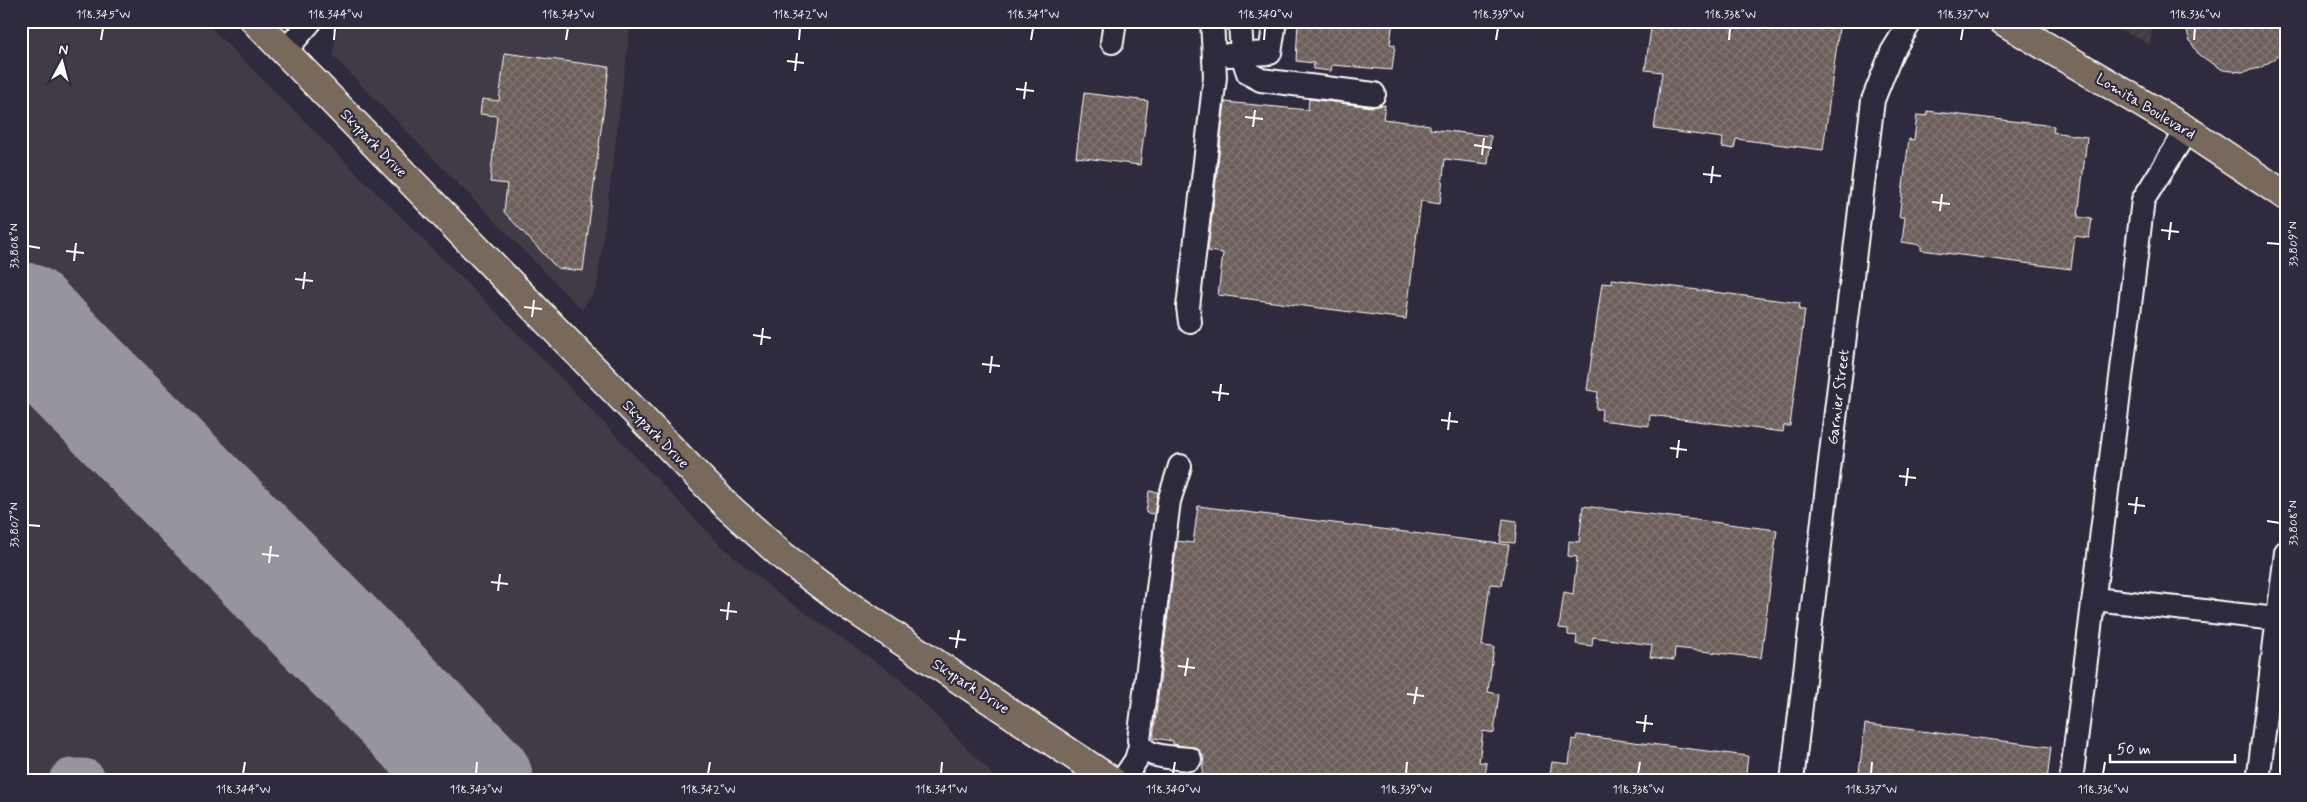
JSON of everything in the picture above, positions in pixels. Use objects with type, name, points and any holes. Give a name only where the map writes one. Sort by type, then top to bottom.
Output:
[{"type":"main road","name":"Skypark Drive","points":[[255,21],[588,365],[748,525],[784,557],[844,603],[1112,781]]},
{"type":"main road","name":"Lomita Boulevard","points":[[2003,21],[2187,130],[2286,196]]},
{"type":"street","points":[[285,51],[311,21]]},
{"type":"street","points":[[1190,322],[1188,307],[1215,77],[1212,21]]},
{"type":"street","points":[[1240,21],[1242,55],[1248,74],[1261,80],[1374,94]]},
{"type":"street","points":[[1213,55],[1270,53],[1275,21]]},
{"type":"street","name":"Garnier Street","points":[[1792,781],[1873,100],[1892,52],[1911,21]]},
{"type":"street","points":[[2071,781],[2143,200],[2187,130]]},
{"type":"street","points":[[1122,781],[1136,760],[1140,746],[1139,740],[1169,501],[1180,466]]},
{"type":"street","points":[[2258,781],[2282,619],[2286,552]]},
{"type":"street","points":[[2094,599],[2282,619]]},
{"type":"street","points":[[1140,746],[1147,753],[1190,759]]},
{"type":"shaded area","points":[[21,21],[204,21],[541,357],[718,543],[781,596],[899,678],[999,781],[21,781]]},
{"type":"shaded area","points":[[338,21],[631,21],[597,287],[582,310],[333,56]]},
{"type":"shaded area","points":[[2101,21],[2153,21],[2150,44]]},
{"type":"building","points":[[1298,21],[1393,21],[1390,44],[1395,45],[1392,70],[1332,65],[1331,71],[1313,69],[1314,63],[1296,61]]},
{"type":"building","points":[[1652,21],[1840,21],[1823,150],[1736,139],[1734,149],[1722,147],[1723,138],[1654,129],[1662,72],[1645,70]]},
{"type":"building","points":[[2185,21],[2286,21],[2286,46],[2276,58],[2260,68],[2242,72],[2223,70],[2199,55],[2189,39]]},
{"type":"building","points":[[505,53],[609,67],[583,271],[557,268],[504,212],[507,184],[490,182],[497,116],[480,114],[482,99],[499,101]]},
{"type":"building","points":[[1084,93],[1148,101],[1140,165],[1076,157]]},
{"type":"building","points":[[1309,99],[1372,107],[1385,105],[1383,119],[1430,125],[1430,129],[1491,136],[1488,164],[1445,159],[1440,204],[1421,201],[1406,319],[1218,295],[1223,253],[1208,251],[1225,102],[1308,110]]},
{"type":"building","points":[[1927,111],[2054,126],[2053,132],[2087,137],[2078,217],[2092,219],[2089,238],[2075,236],[2071,269],[1921,250],[1921,245],[1902,242],[1905,217],[1899,217],[1909,139],[1914,140],[1917,115],[1927,116]]},
{"type":"building","points":[[1612,279],[1800,303],[1799,310],[1805,310],[1790,426],[1784,426],[1783,432],[1650,415],[1649,426],[1601,420],[1602,409],[1596,409],[1598,392],[1587,390],[1602,283],[1612,284]]},
{"type":"building","points":[[1149,491],[1158,492],[1154,514],[1146,513]]},
{"type":"building","points":[[1198,506],[1509,545],[1502,585],[1490,584],[1482,646],[1494,647],[1488,692],[1499,694],[1494,733],[1483,731],[1479,762],[1487,763],[1484,781],[1201,781],[1204,757],[1198,749],[1173,744],[1173,741],[1153,738],[1177,541],[1193,543]]},
{"type":"building","points":[[1583,506],[1777,530],[1761,658],[1675,648],[1674,660],[1650,657],[1652,645],[1593,637],[1592,646],[1576,644],[1577,636],[1568,635],[1568,629],[1559,628],[1564,592],[1573,594],[1577,557],[1568,556],[1569,541],[1579,542]]},
{"type":"building","points":[[1503,519],[1517,521],[1515,543],[1500,542]]},
{"type":"building","points":[[1865,724],[2051,747],[2047,781],[1858,781]]},
{"type":"building","points":[[1577,735],[1748,756],[1745,781],[1549,781],[1552,762],[1569,764],[1572,739],[1576,740]]},
{"type":"taxiway","points":[[71,781],[84,781]]},
{"type":"runway","points":[[21,318],[477,781]]}]
